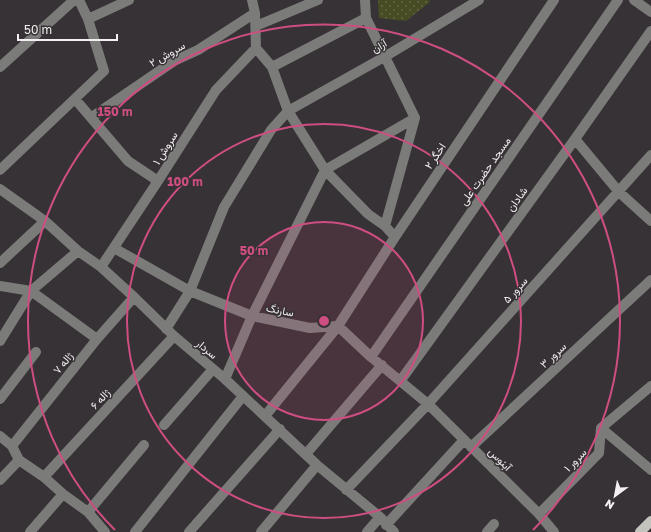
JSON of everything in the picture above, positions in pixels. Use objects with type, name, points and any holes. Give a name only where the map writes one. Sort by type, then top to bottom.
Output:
[{"type":"main road","points":[[640,532],[651,521]]},
{"type":"street","points":[[0,67],[74,0]]},
{"type":"street","points":[[0,170],[104,71],[88,20],[79,0]]},
{"type":"street","points":[[88,20],[129,0]]},
{"type":"street","points":[[252,0],[255,13],[256,48],[272,67],[288,111],[324,170],[368,214],[385,226],[395,237]]},
{"type":"street","points":[[256,26],[318,0]]},
{"type":"street","points":[[365,0],[366,18],[386,56],[415,118],[385,226]]},
{"type":"street","name":"آران","points":[[166,329],[190,291],[224,207],[271,130],[288,111],[386,56],[479,0]]},
{"type":"street","name":"اخگر ۲","points":[[265,416],[338,326],[395,237],[554,0]]},
{"type":"street","name":"مسجد حضرت علی","points":[[371,356],[618,0]]},
{"type":"street","points":[[634,0],[651,12]]},
{"type":"street","name":"سروش ۲","points":[[92,118],[174,61],[198,50],[255,13]]},
{"type":"street","points":[[272,67],[366,18]]},
{"type":"street","name":"شادان","points":[[401,380],[651,31]]},
{"type":"street","name":"سروش ۱","points":[[101,267],[216,90],[256,48]]},
{"type":"street","points":[[74,99],[128,161],[158,181]]},
{"type":"street","points":[[225,380],[252,316],[324,170],[415,118]]},
{"type":"street","points":[[575,139],[619,192],[651,221]]},
{"type":"street","name":"سرور ۵","points":[[346,490],[428,404],[651,155]]},
{"type":"street","name":"سردار","points":[[0,190],[45,221],[78,251],[101,267],[166,329],[213,369],[280,429],[317,465],[394,532]]},
{"type":"street","points":[[0,263],[45,221]]},
{"type":"street","name":"سارنگ","points":[[114,248],[190,291],[252,316],[310,328],[338,326]]},
{"type":"street","points":[[0,341],[31,291],[78,251]]},
{"type":"street","name":"سرور ۳","points":[[367,532],[383,521],[467,443],[651,280]]},
{"type":"street","points":[[0,286],[31,291],[97,340]]},
{"type":"street","name":"ژاله ۷","points":[[12,446],[97,340],[134,297]]},
{"type":"street","points":[[338,326],[428,404]]},
{"type":"street","name":"ژاله ۶","points":[[44,477],[174,336]]},
{"type":"street","points":[[0,399],[36,352]]},
{"type":"street","points":[[306,454],[382,364]]},
{"type":"street","points":[[164,425],[213,369]]},
{"type":"street","points":[[651,386],[601,428],[651,470]]},
{"type":"street","points":[[135,532],[243,396]]},
{"type":"street","name":"آبنوس","points":[[428,404],[539,514],[554,532]]},
{"type":"street","name":"سرور ۱","points":[[539,514],[599,453],[601,428]]},
{"type":"street","points":[[189,532],[280,429]]},
{"type":"street","points":[[0,436],[12,446],[20,460],[88,512],[104,532]]},
{"type":"street","points":[[88,512],[144,445]]},
{"type":"street","points":[[0,480],[20,460]]},
{"type":"street","points":[[261,532],[317,465]]},
{"type":"street","points":[[30,532],[63,494]]},
{"type":"green space","points":[[378,0],[429,0],[430,2],[406,21],[379,18]]}]
